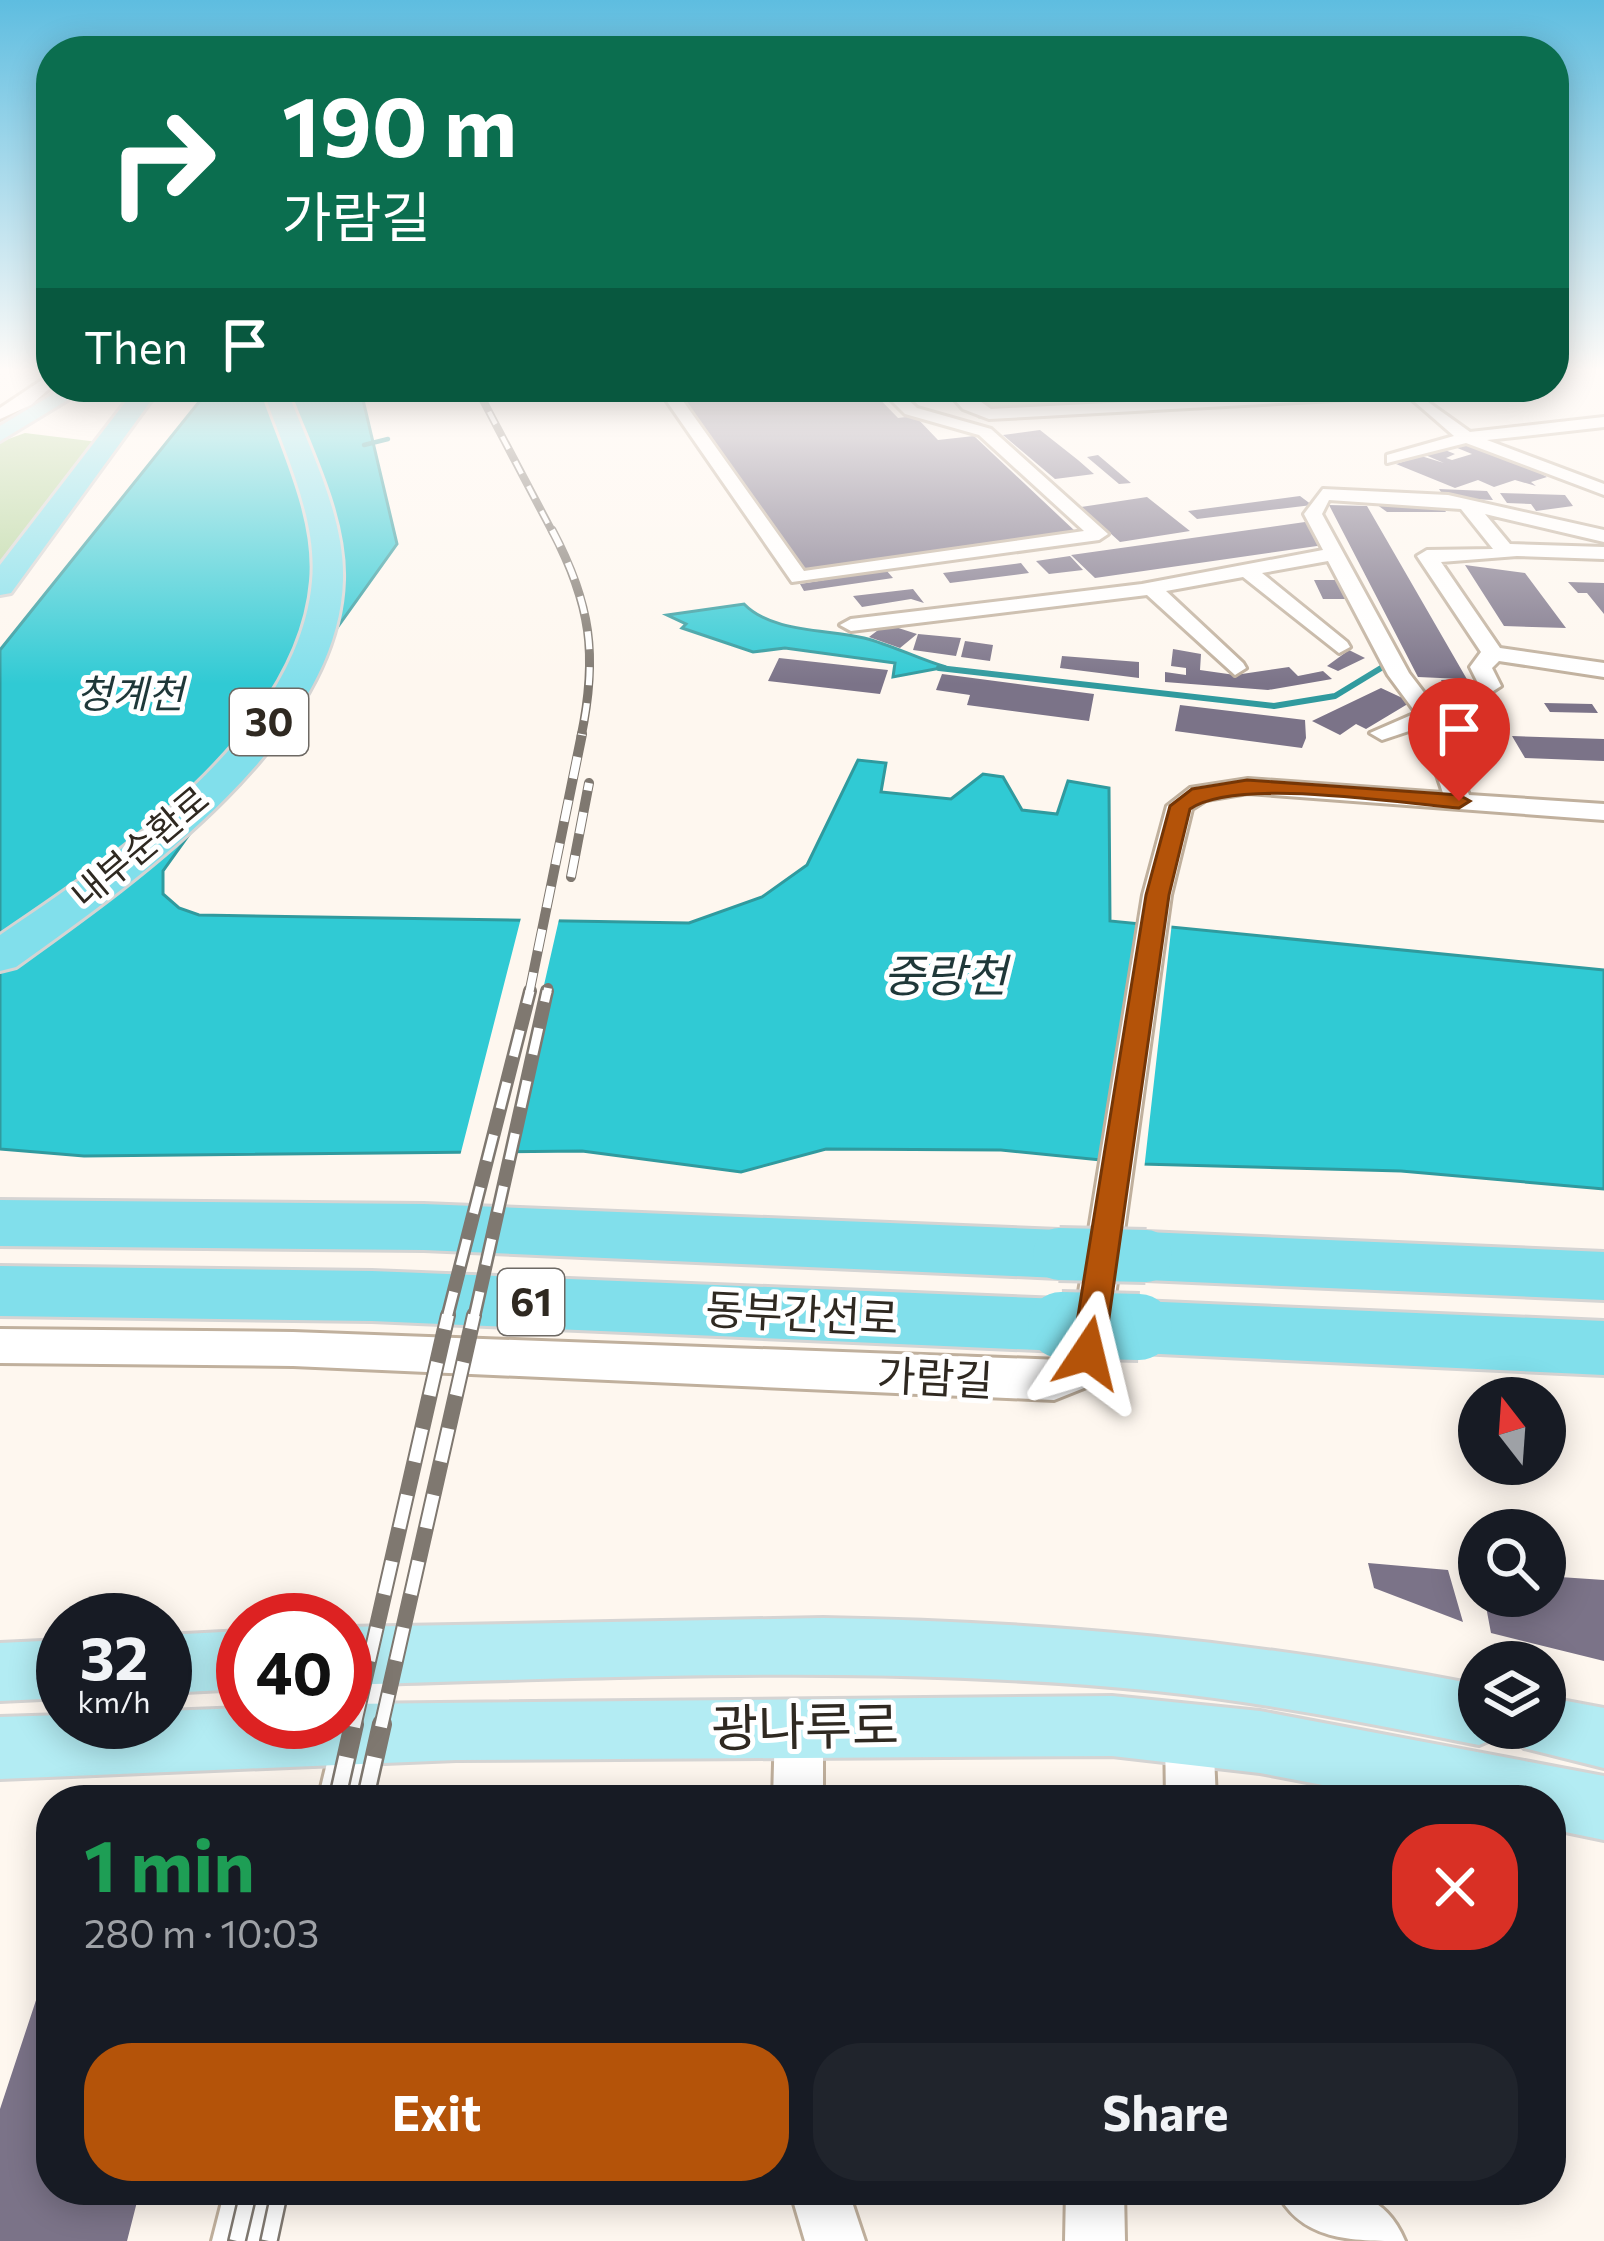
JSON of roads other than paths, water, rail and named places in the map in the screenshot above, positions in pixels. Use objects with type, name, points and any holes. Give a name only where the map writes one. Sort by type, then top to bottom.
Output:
[{"type":"highway","points":[[0,586],[83,475]]},
{"type":"highway","name":"내부순환로","points":[[0,956],[119,870],[206,793],[270,721],[308,656],[328,588],[326,553],[301,475]]},
{"type":"highway","name":"동부간선로","points":[[0,1223],[446,1227],[1604,1276]]},
{"type":"highway","name":"동부간선로","points":[[0,1291],[372,1296],[1604,1348]]},
{"type":"main road","name":"광나루로","points":[[372,1655],[821,1648],[1111,1658],[1294,1679],[1458,1711]]},
{"type":"main road","points":[[0,1672],[36,1670]]},
{"type":"main road","name":"광나루로","points":[[372,1732],[1018,1725],[1189,1732],[1478,1785]]},
{"type":"main road","points":[[1566,1731],[1604,1738]]},
{"type":"main road","name":"광나루로","points":[[0,1748],[216,1738]]},
{"type":"main road","name":"광나루로","points":[[1566,1801],[1604,1808]]},
{"type":"street","points":[[726,475],[799,578],[1099,534],[1033,475]]},
{"type":"street","points":[[1564,475],[1604,490]]},
{"type":"street","points":[[1459,801],[1439,758],[1430,716],[1399,675],[1313,514],[1323,494],[1468,505],[1604,536]]},
{"type":"street","points":[[1468,505],[1508,555],[1427,556],[1491,652],[1604,670]]},
{"type":"street","points":[[1504,550],[1604,553]]},
{"type":"street","points":[[851,625],[1151,589],[1335,554]]},
{"type":"street","points":[[1246,569],[1339,647]]},
{"type":"street","points":[[1151,589],[1235,668]]},
{"type":"street","points":[[1490,686],[1481,667],[1491,652]]},
{"type":"street","points":[[1382,733],[1430,716],[1490,741]]},
{"type":"street","points":[[1359,794],[1398,787],[1439,758]]},
{"type":"street","points":[[1439,758],[1499,793],[1567,809]]},
{"type":"street","name":"가람길","points":[[0,1346],[293,1349],[1054,1382],[1075,1373],[1088,1353],[1116,1197],[1157,895],[1171,826],[1188,799],[1231,787],[1604,812]]},
{"type":"street","points":[[798,1785],[799,1728]]},
{"type":"street","points":[[1189,1732],[1191,1785]]},
{"type":"street","points":[[346,1785],[354,1749]]},
{"type":"street","points":[[242,2241],[250,2205]]},
{"type":"street","points":[[823,2205],[835,2241]]},
{"type":"street","points":[[1095,2205],[1095,2241]]},
{"type":"street","points":[[1326,2205],[1375,2241]]},
{"type":"water","name":"중랑천","points":[[141,475],[381,475],[397,544],[163,871],[163,894],[179,908],[199,915],[689,923],[762,897],[807,865],[858,760],[886,763],[881,792],[951,799],[983,774],[1003,777],[1022,810],[1057,814],[1068,781],[1109,788],[1110,921],[1604,970],[1604,1189],[1401,1171],[1141,1164],[1001,1150],[826,1149],[741,1172],[582,1151],[84,1156],[0,1149],[0,650]]},
{"type":"water","points":[[744,604],[785,625],[864,638],[946,667],[893,677],[895,663],[785,648],[753,652],[682,628],[686,624],[667,615]]},
{"type":"waterway","points":[[939,668],[1274,706],[1335,696],[1386,665]]},
{"type":"railway","points":[[522,475],[553,533]]},
{"type":"railway","points":[[552,530],[575,582],[588,630],[589,680],[581,737]]},
{"type":"railway","points":[[529,994],[582,734]]},
{"type":"railway","points":[[571,877],[589,783]]},
{"type":"railway","points":[[547,994],[548,988]]},
{"type":"railway","points":[[447,1318],[530,991]]},
{"type":"railway","points":[[474,1318],[547,991]]},
{"type":"railway","points":[[372,1648],[448,1315]]},
{"type":"railway","points":[[381,1727],[474,1315]]},
{"type":"railway","points":[[368,1785],[382,1724]]},
{"type":"railway","points":[[340,1785],[348,1749]]},
{"type":"railway","points":[[237,2241],[245,2205]]},
{"type":"railway","points":[[269,2241],[277,2205]]},
{"type":"water label","name":"청계천","points":[[130,694]]}]
